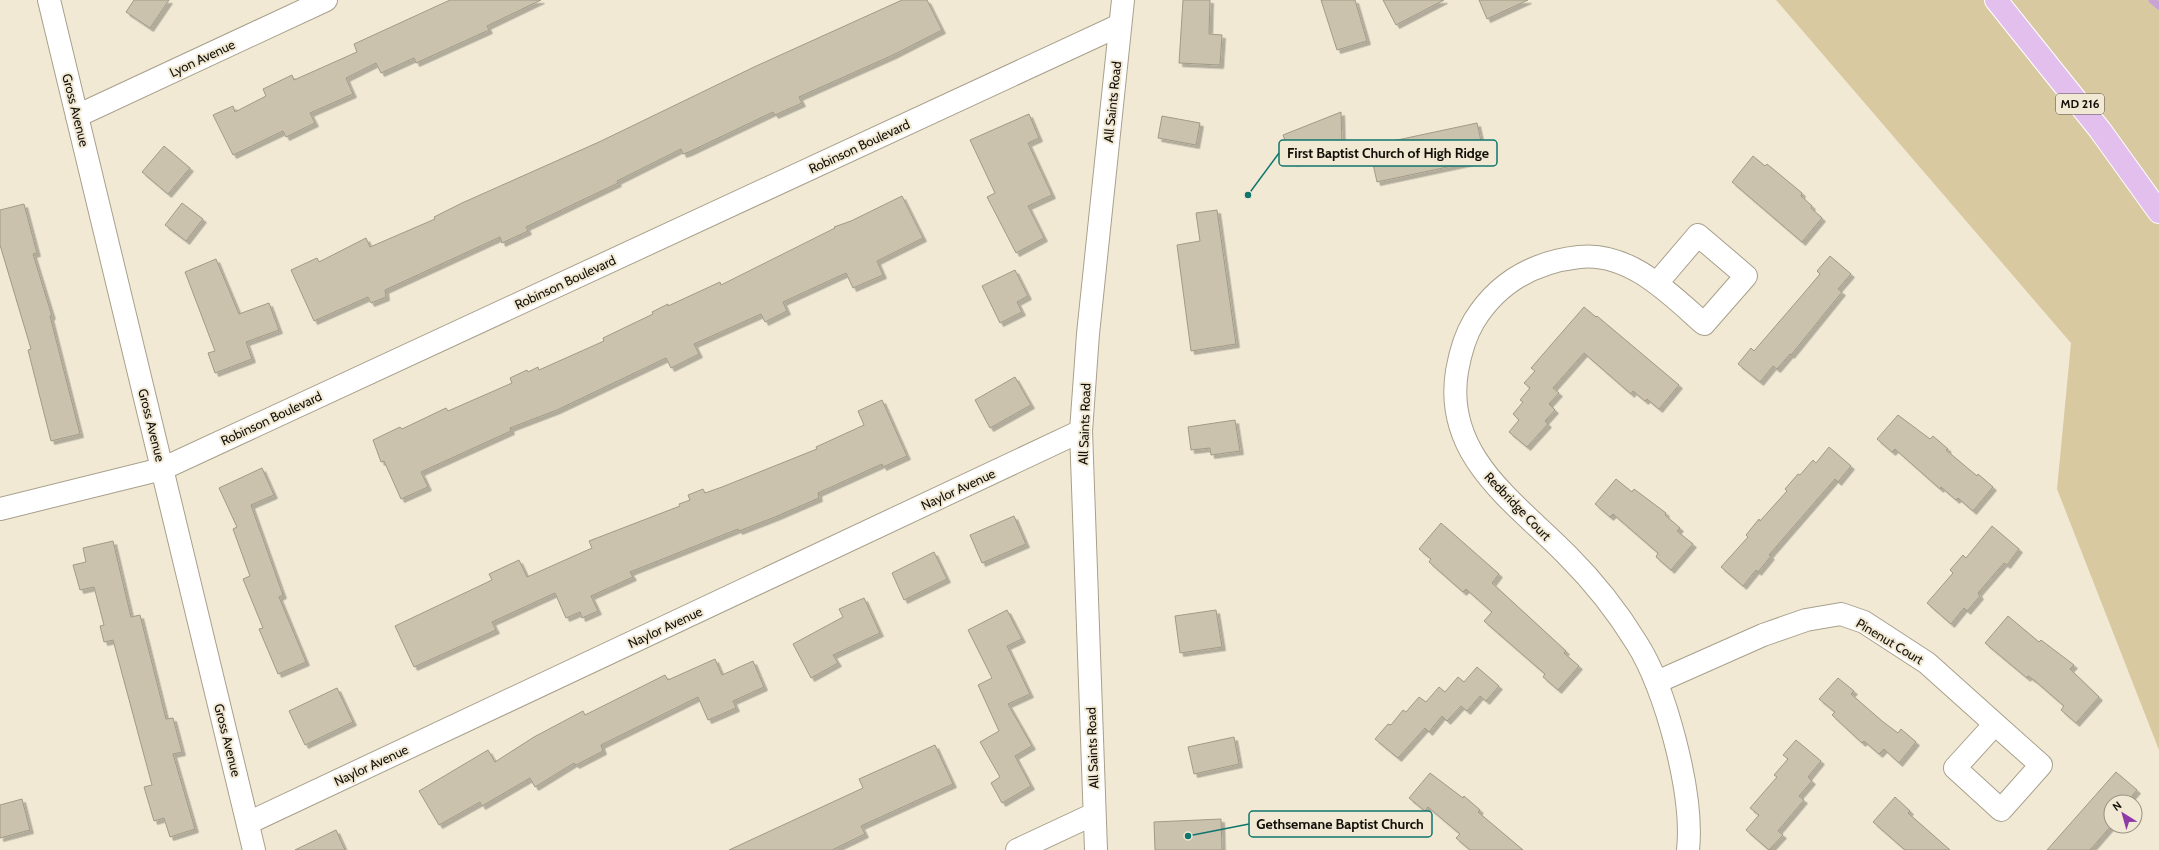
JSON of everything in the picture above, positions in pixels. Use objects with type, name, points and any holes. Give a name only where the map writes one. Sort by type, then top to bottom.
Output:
[{"type":"main road","name":"MD 216","points":[[1996,0],[2100,130],[2159,212]]},
{"type":"street","name":"Gross Avenue","points":[[49,0],[254,850]]},
{"type":"street","name":"Lyon Avenue","points":[[77,116],[326,0]]},
{"type":"street","name":"All Saints Road","points":[[1096,850],[1082,431],[1088,334],[1123,0]]},
{"type":"street","name":"Robinson Boulevard","points":[[0,509],[162,469],[1120,25]]},
{"type":"street","name":"Redbridge Court","points":[[1657,283],[1619,262],[1601,257],[1582,256],[1551,261],[1527,271],[1495,292],[1472,324],[1460,354],[1454,391],[1458,422],[1474,459],[1498,489],[1569,556],[1606,598],[1637,643],[1657,682],[1676,745],[1685,797],[1688,850]]},
{"type":"street","name":"Naylor Avenue","points":[[248,823],[1082,431]]},
{"type":"street","name":"Pinenut Court","points":[[1657,682],[1763,635],[1806,620],[1841,614],[1864,622],[1927,663],[1995,724]]},
{"type":"street","points":[[1017,850],[1094,814]]},
{"type":"shaded area","points":[[1776,0],[2159,0],[2159,750],[2057,489],[2071,343]]},
{"type":"building","points":[[134,0],[169,0],[150,28],[126,12]]},
{"type":"building","points":[[450,0],[541,0],[487,26],[489,30],[416,63],[414,58],[381,73],[376,63],[346,78],[353,94],[310,113],[315,123],[286,137],[283,131],[233,155],[213,115],[233,106],[235,112],[266,96],[263,89],[292,75],[294,80],[357,52],[354,44]]},
{"type":"building","points":[[902,0],[927,0],[942,30],[893,55],[799,97],[802,103],[775,115],[773,112],[689,152],[683,154],[681,149],[617,181],[618,183],[526,227],[528,231],[502,243],[500,237],[385,290],[386,297],[371,303],[368,297],[314,321],[291,270],[317,258],[319,262],[366,238],[370,247],[435,219],[434,217],[462,203],[599,142],[754,67]]},
{"type":"building","points":[[1183,0],[1210,0],[1209,34],[1222,35],[1220,65],[1179,63]]},
{"type":"building","points":[[1321,0],[1355,0],[1367,41],[1337,50]]},
{"type":"building","points":[[1383,0],[1444,0],[1396,25]]},
{"type":"building","points":[[1479,0],[1528,0],[1487,19]]},
{"type":"building","points":[[1341,112],[1342,145],[1294,163],[1283,135]]},
{"type":"building","points":[[1029,114],[1039,138],[1028,143],[1052,195],[1028,206],[1044,238],[1016,253],[987,197],[995,193],[970,140]]},
{"type":"building","points":[[1162,116],[1200,123],[1196,145],[1158,138]]},
{"type":"building","points":[[1477,123],[1485,159],[1377,182],[1369,146]]},
{"type":"building","points":[[164,146],[190,168],[168,194],[142,172]]},
{"type":"building","points":[[1753,156],[1765,166],[1767,164],[1802,193],[1801,196],[1822,218],[1802,242],[1732,182]]},
{"type":"building","points":[[902,196],[923,238],[877,261],[883,275],[853,288],[846,273],[783,302],[787,311],[765,322],[761,314],[694,344],[699,354],[671,368],[666,358],[557,410],[510,428],[511,431],[421,472],[428,487],[401,499],[384,461],[381,462],[373,440],[400,427],[402,429],[446,408],[448,411],[512,383],[510,378],[527,370],[528,372],[538,367],[539,370],[604,341],[603,338],[653,314],[652,312],[668,304],[668,306],[720,282],[721,285],[835,228],[834,227],[851,221]]},
{"type":"building","points":[[182,203],[203,219],[186,241],[165,225]]},
{"type":"building","points":[[24,204],[37,253],[33,254],[52,316],[50,316],[80,434],[51,441],[28,350],[31,349],[0,245],[0,210]]},
{"type":"building","points":[[1217,210],[1236,344],[1191,351],[1177,245],[1200,241],[1196,213]]},
{"type":"building","points":[[1830,256],[1851,274],[1838,289],[1842,292],[1791,355],[1790,354],[1777,369],[1773,366],[1760,382],[1738,364],[1751,348],[1754,351],[1804,293],[1820,274],[1817,271]]},
{"type":"building","points":[[216,259],[239,314],[269,303],[279,330],[246,342],[252,359],[215,373],[208,353],[215,351],[185,272]]},
{"type":"building","points":[[1015,270],[1028,296],[1017,302],[1022,312],[1000,323],[982,286]]},
{"type":"building","points":[[1584,307],[1596,317],[1597,316],[1679,385],[1659,409],[1647,399],[1645,401],[1633,391],[1631,394],[1584,353],[1553,388],[1559,393],[1549,404],[1555,410],[1545,421],[1548,424],[1527,447],[1509,432],[1519,420],[1513,414],[1523,402],[1520,400],[1530,388],[1524,383],[1535,371],[1531,368]]},
{"type":"building","points":[[1015,377],[1031,405],[990,428],[975,400]]},
{"type":"building","points":[[882,400],[907,456],[883,467],[882,464],[818,493],[819,498],[775,517],[739,531],[738,529],[630,572],[633,577],[591,596],[598,611],[582,618],[580,612],[566,618],[555,593],[492,622],[496,630],[414,667],[395,626],[492,580],[489,574],[519,560],[527,577],[592,548],[589,541],[680,506],[679,504],[690,500],[688,495],[703,489],[705,493],[722,487],[817,449],[816,447],[864,425],[858,411]]},
{"type":"building","points":[[1898,415],[1930,439],[1933,436],[1948,449],[1946,450],[1977,476],[1978,474],[1993,487],[1973,511],[1958,498],[1956,500],[1941,487],[1940,489],[1895,449],[1892,452],[1877,439]]},
{"type":"building","points":[[1235,420],[1240,451],[1211,455],[1210,448],[1191,450],[1188,427]]},
{"type":"building","points":[[1829,447],[1851,466],[1838,482],[1835,479],[1769,555],[1771,556],[1758,572],[1756,570],[1743,586],[1721,567],[1748,537],[1746,535],[1759,519],[1760,521],[1787,491],[1785,489],[1798,474],[1800,475],[1813,460],[1816,463]]},
{"type":"building","points":[[262,468],[274,495],[251,505],[283,595],[279,597],[306,662],[278,674],[259,629],[263,628],[243,579],[250,576],[233,529],[237,527],[219,488]]},
{"type":"building","points":[[1616,479],[1632,492],[1634,489],[1666,513],[1665,515],[1680,528],[1677,531],[1693,544],[1671,570],[1656,557],[1658,553],[1613,514],[1610,517],[1595,504]]},
{"type":"building","points":[[1014,516],[1026,544],[982,563],[970,535]]},
{"type":"building","points":[[1441,523],[1499,574],[1492,583],[1566,651],[1564,653],[1579,666],[1558,690],[1543,677],[1545,674],[1484,621],[1492,612],[1466,589],[1463,592],[1429,562],[1431,559],[1419,549]]},
{"type":"building","points":[[1992,526],[2019,549],[2007,565],[2004,563],[1978,593],[1980,596],[1967,611],[1964,608],[1951,624],[1927,603],[1953,573],[1950,570],[1963,555],[1966,558]]},
{"type":"building","points":[[113,541],[131,617],[140,615],[166,719],[173,718],[182,752],[173,754],[195,829],[170,837],[164,818],[154,821],[144,787],[152,785],[113,640],[104,642],[100,626],[104,625],[94,587],[80,590],[73,565],[86,562],[83,548]]},
{"type":"building","points":[[934,552],[947,579],[904,600],[892,573]]},
{"type":"building","points":[[864,598],[880,633],[833,655],[838,663],[811,678],[793,644],[843,617],[839,609]]},
{"type":"building","points":[[1007,610],[1022,639],[1007,646],[1030,694],[1008,704],[1032,746],[1015,756],[1031,786],[1002,803],[991,783],[1000,777],[980,742],[999,731],[978,685],[992,678],[968,630]]},
{"type":"building","points":[[1216,610],[1222,647],[1180,653],[1175,616]]},
{"type":"building","points":[[2008,616],[2039,642],[2041,640],[2074,665],[2070,669],[2099,697],[2076,723],[2061,710],[2064,706],[2034,680],[2028,676],[2027,678],[1985,643]]},
{"type":"building","points":[[715,659],[722,675],[753,661],[764,687],[733,701],[736,708],[708,720],[698,697],[601,745],[603,751],[576,765],[574,763],[535,787],[530,778],[482,806],[480,802],[439,825],[419,791],[488,750],[495,762],[534,737],[583,711],[585,715],[665,675],[668,680]]},
{"type":"building","points":[[1477,667],[1499,686],[1486,701],[1480,696],[1467,711],[1461,706],[1447,721],[1442,716],[1429,732],[1425,728],[1398,758],[1375,739],[1388,724],[1391,725],[1403,710],[1406,712],[1419,697],[1426,702],[1439,687],[1445,692],[1458,677],[1464,682]]},
{"type":"building","points":[[1838,678],[1854,691],[1851,694],[1882,721],[1898,733],[1901,729],[1916,742],[1899,763],[1884,749],[1879,754],[1864,741],[1862,743],[1832,715],[1835,712],[1819,699]]},
{"type":"building","points":[[337,688],[353,722],[305,745],[289,711]]},
{"type":"building","points":[[1234,737],[1239,764],[1194,774],[1188,747]]},
{"type":"building","points":[[1796,740],[1821,761],[1808,777],[1812,781],[1799,796],[1804,800],[1778,831],[1783,835],[1769,850],[1746,830],[1759,815],[1750,808],[1777,777],[1774,775],[1788,759],[1783,755]]},
{"type":"building","points":[[935,745],[953,784],[861,826],[865,834],[832,850],[729,850],[863,788],[859,779]]},
{"type":"building","points":[[2116,772],[2137,790],[2134,794],[2103,794],[2104,834],[2090,850],[2047,850]]},
{"type":"building","points":[[1430,773],[1463,798],[1464,796],[1480,810],[1478,812],[1523,850],[1470,850],[1456,838],[1460,834],[1428,807],[1425,811],[1409,798]]},
{"type":"building","points":[[1895,797],[1910,811],[1908,813],[1950,850],[1905,850],[1873,822]]},
{"type":"building","points":[[22,799],[30,830],[0,838],[0,805]]},
{"type":"building","points":[[1221,819],[1222,850],[1155,850],[1154,822]]},
{"type":"building","points":[[336,830],[345,850],[295,850]]},
{"type":"waterway","points":[[2152,0],[2159,6]]},
{"type":"place","name":"First Baptist Church of High Ridge","points":[[1248,195]]},
{"type":"place","name":"Gethsemane Baptist Church","points":[[1188,836]]}]
